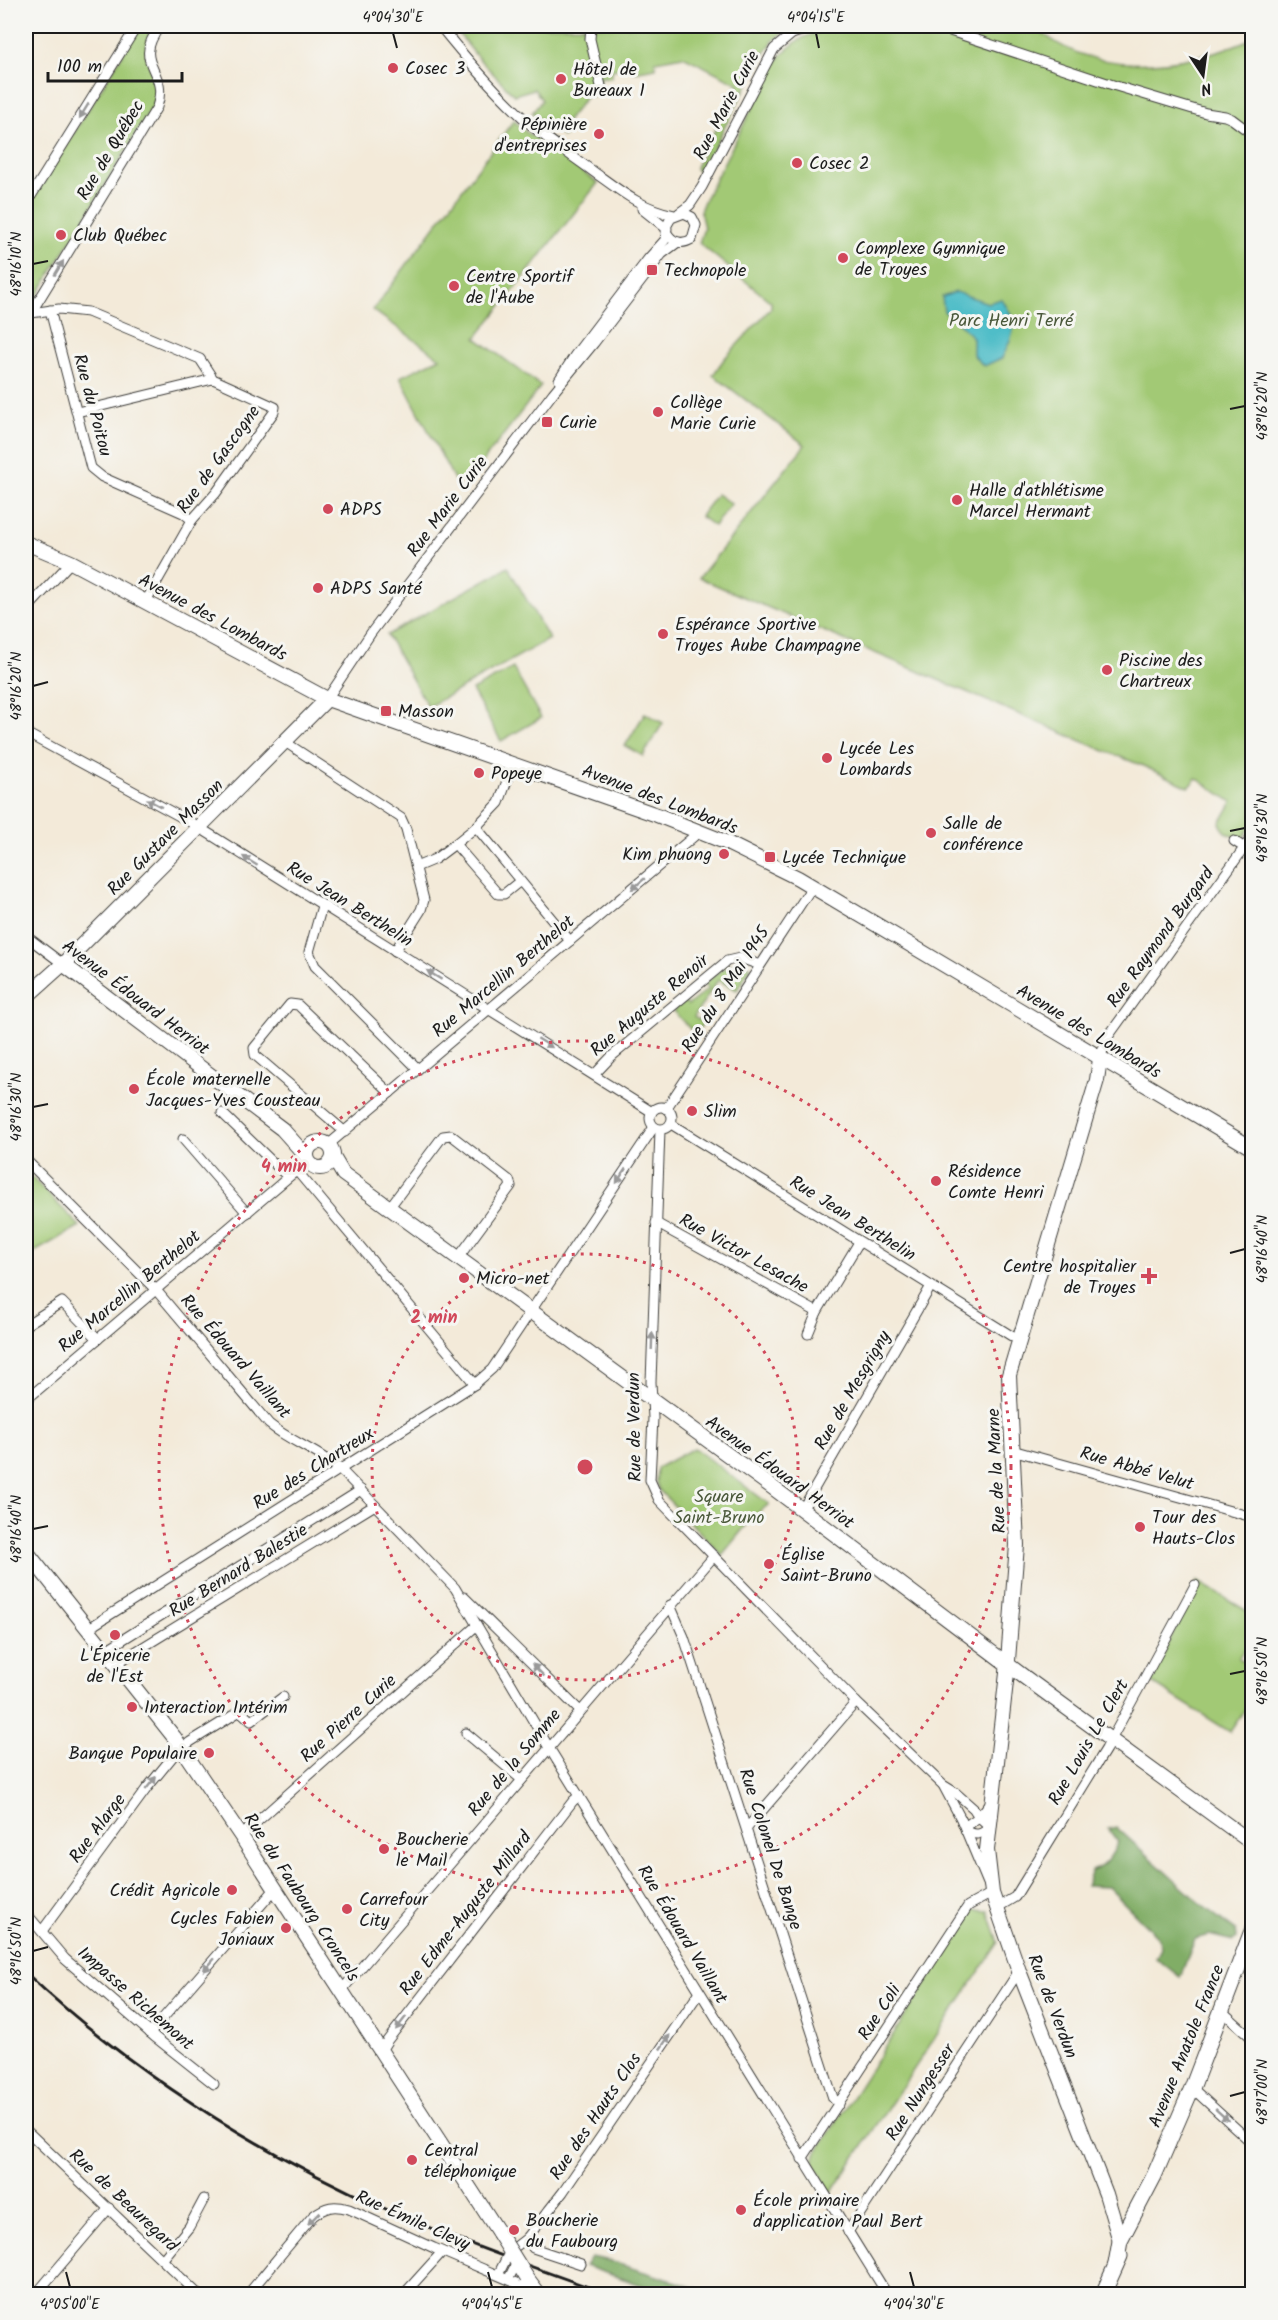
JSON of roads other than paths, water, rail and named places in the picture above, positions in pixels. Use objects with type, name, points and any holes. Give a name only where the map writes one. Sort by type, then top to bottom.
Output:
[{"type":"main road","name":"Avenue Anatole France","points":[[1103,2295],[1125,2235],[1139,2219],[1154,2176],[1222,2012],[1248,1956],[1252,1931]]},
{"type":"street","points":[[26,204],[137,26]]},
{"type":"street","name":"Rue de Québec","points":[[28,313],[157,107],[162,93],[148,52],[152,36],[160,26]]},
{"type":"street","points":[[440,26],[471,64],[518,114],[629,198],[667,231],[672,239],[678,242],[688,241],[694,235],[696,230],[694,221],[688,215],[658,212],[629,198]]},
{"type":"street","points":[[591,26],[590,39],[601,86]]},
{"type":"street","name":"Rue Marie Curie","points":[[677,214],[690,205],[702,188],[774,49],[792,34],[815,26]]},
{"type":"street","points":[[935,26],[1138,93],[1206,113],[1225,116],[1252,134]]},
{"type":"street","name":"Rue Marie Curie","points":[[694,221],[702,188]]},
{"type":"street","points":[[667,231],[668,221],[677,214]]},
{"type":"street","name":"Rue Marie Curie","points":[[553,393],[569,363],[665,240],[667,231]]},
{"type":"street","name":"Rue Marie Curie","points":[[327,699],[370,633],[553,393],[662,254],[678,242]]},
{"type":"street","points":[[28,313],[59,309],[88,312],[200,359],[213,379],[77,412]]},
{"type":"street","name":"Rue du Poitou","points":[[50,310],[91,468],[102,477],[183,513],[192,520]]},
{"type":"street","name":"Rue de Gascogne","points":[[146,601],[149,592],[192,520],[216,493],[274,412],[275,407],[213,379]]},
{"type":"street","name":"Avenue des Lombards","points":[[26,543],[72,562],[327,699],[657,815],[725,842],[812,887],[1252,1148]]},
{"type":"street","points":[[26,610],[72,562]]},
{"type":"street","name":"Rue Gustave Masson","points":[[26,997],[63,964],[327,699]]},
{"type":"street","name":"Rue Jean Berthelin","points":[[26,734],[199,828],[652,1112]]},
{"type":"street","points":[[285,742],[401,818],[406,829],[424,900],[421,910],[395,951]]},
{"type":"street","points":[[416,867],[435,859],[455,844],[476,827],[499,803],[513,764]]},
{"type":"street","points":[[476,827],[570,941]]},
{"type":"street","name":"Rue Marcellin Berthelot","points":[[326,1148],[699,832]]},
{"type":"street","name":"Rue Raymond Burgard","points":[[1100,1059],[1107,1038],[1252,837]]},
{"type":"street","points":[[1234,841],[1245,848]]},
{"type":"street","points":[[455,844],[498,894],[504,894],[520,881]]},
{"type":"street","name":"Rue du 8 Mai 1945","points":[[666,1108],[812,887]]},
{"type":"street","points":[[322,906],[309,952],[315,966],[418,1069]]},
{"type":"street","name":"Avenue Édouard Herriot","points":[[26,936],[282,1129],[312,1163],[343,1174],[458,1257],[1252,1843]]},
{"type":"street","name":"Rue Auguste Renoir","points":[[594,1075],[612,1056],[727,961],[740,958],[760,965]]},
{"type":"street","points":[[345,1132],[255,1055],[254,1048],[290,1004],[298,1005],[390,1093]]},
{"type":"street","name":"Rue de la Marne","points":[[992,1893],[987,1850],[1008,1664],[1017,1545],[1009,1375],[1097,1080],[1100,1059]]},
{"type":"street","points":[[660,1107],[666,1108],[672,1117],[671,1124],[666,1128],[657,1128],[650,1118],[652,1112],[660,1107]]},
{"type":"street","points":[[222,1113],[288,1177]]},
{"type":"street","name":"Rue Jean Berthelin","points":[[671,1124],[1018,1340]]},
{"type":"street","name":"Rue de Verdun","points":[[657,1128],[651,1400],[653,1418],[650,1480],[652,1488],[659,1500],[856,1702],[943,1785],[974,1809],[979,1818],[990,1827]]},
{"type":"street","name":"Rue des Chartreux","points":[[89,1628],[475,1384],[492,1369],[657,1128]]},
{"type":"street","name":"Avenue Édouard Herriot","points":[[282,1129],[326,1148],[343,1174]]},
{"type":"street","points":[[389,1208],[443,1136],[451,1135],[509,1180],[511,1186],[458,1257]]},
{"type":"street","points":[[183,1140],[247,1213]]},
{"type":"street","points":[[326,1148],[327,1166],[312,1163],[308,1149],[326,1148]]},
{"type":"street","name":"Rue Édouard Vaillant","points":[[26,1161],[156,1290],[269,1424],[287,1438],[330,1460],[341,1470],[455,1588],[580,1711]]},
{"type":"street","name":"Rue Marcellin Berthelot","points":[[26,1400],[288,1177],[312,1163]]},
{"type":"street","points":[[297,1171],[475,1384]]},
{"type":"street","name":"Rue Victor Lesache","points":[[656,1222],[817,1312]]},
{"type":"street","name":"Rue Victor Lesache","points":[[808,1334],[817,1312],[859,1242]]},
{"type":"street","name":"Rue de Mesgrigny","points":[[802,1510],[931,1286]]},
{"type":"street","points":[[26,1325],[63,1302],[98,1339]]},
{"type":"street","name":"Rue Abbé Velut","points":[[1012,1450],[1252,1517]]},
{"type":"street","points":[[106,1650],[361,1490]]},
{"type":"street","name":"Rue Bernard Balestie","points":[[117,1663],[375,1505]]},
{"type":"street","name":"Rue du Faubourg Croncels","points":[[26,1551],[117,1663],[182,1748],[499,2233],[519,2248],[527,2278],[536,2294]]},
{"type":"street","name":"Rue de la Somme","points":[[341,1991],[714,1556]]},
{"type":"street","name":"Rue Louis Le Clert","points":[[998,1907],[1015,1897],[1111,1739],[1195,1585]]},
{"type":"street","name":"Rue Édouard Vaillant","points":[[455,1588],[699,1993],[887,2295]]},
{"type":"street","name":"Rue Colonel De Bange","points":[[670,1605],[684,1637],[833,2098],[839,2104]]},
{"type":"street","name":"Rue Pierre Curie","points":[[241,1836],[476,1626]]},
{"type":"street","name":"Rue Alarge","points":[[42,1932],[147,1788],[182,1748],[240,1711],[251,1721],[283,1697]]},
{"type":"street","points":[[747,1828],[856,1702]]},
{"type":"street","points":[[466,1733],[521,1779]]},
{"type":"street","name":"Rue de Verdun","points":[[943,1785],[966,1831],[998,1907],[1019,1971],[1106,2194],[1125,2235]]},
{"type":"street","name":"Rue Edme-Auguste Millard","points":[[380,2052],[579,1796]]},
{"type":"street","points":[[990,1827],[983,1833],[975,1835],[966,1831],[967,1825],[979,1818],[992,1800]]},
{"type":"street","points":[[150,2033],[275,1889]]},
{"type":"street","name":"Rue Coli","points":[[802,2158],[968,1906],[992,1893]]},
{"type":"street","name":"Impasse Richemont","points":[[26,1914],[64,1959],[214,2084]]},
{"type":"street","name":"Rue Nungesser","points":[[848,2232],[1019,1971]]},
{"type":"street","name":"Rue des Hauts Clos","points":[[519,2248],[563,2192],[699,1993]]},
{"type":"street","points":[[1222,2012],[1252,2038]]},
{"type":"street","points":[[1192,2088],[1252,2142]]},
{"type":"street","name":"Rue de Beauregard","points":[[26,2130],[198,2295]]},
{"type":"street","points":[[163,2259],[189,2227],[204,2199]]},
{"type":"street","name":"Rue Émile Clevy","points":[[248,2295],[313,2216],[335,2205],[349,2209],[442,2252],[502,2275],[536,2294]]},
{"type":"street","points":[[36,2295],[109,2208]]},
{"type":"street","points":[[502,2275],[519,2248],[533,2248],[581,2264]]},
{"type":"street","points":[[404,2295],[442,2252]]},
{"type":"water","points":[[956,292],[988,303],[1001,299],[1007,307],[1013,321],[1013,328],[1010,342],[1002,358],[984,366],[973,355],[973,338],[944,311],[942,297]]},
{"type":"railway","points":[[26,1973],[109,2044],[153,2076],[244,2135],[291,2162],[415,2222],[608,2294]]},
{"type":"place","name":"Cosec 3","points":[[393,68]]},
{"type":"place","name":"Hôtel de Bureaux 1","points":[[561,79]]},
{"type":"place","name":"Pépinière d'entreprises","points":[[599,134]]},
{"type":"place","name":"Cosec 2","points":[[797,163]]},
{"type":"place","name":"Club Québec","points":[[61,235]]},
{"type":"place","name":"Complexe Gymnique de Troyes","points":[[843,258]]},
{"type":"place","name":"Technopole","points":[[652,270]]},
{"type":"place","name":"Centre Sportif de l'Aube","points":[[454,286]]},
{"type":"place","name":"Collège Marie Curie","points":[[658,412]]},
{"type":"place","name":"Curie","points":[[547,422]]},
{"type":"place","name":"Halle d'athlétisme Marcel Hermant","points":[[957,500]]},
{"type":"place","name":"ADPS","points":[[328,509]]},
{"type":"place","name":"ADPS Santé","points":[[318,588]]},
{"type":"place","name":"Espérance Sportive Troyes Aube Champagne","points":[[663,634]]},
{"type":"place","name":"Piscine des Chartreux","points":[[1107,670]]},
{"type":"place","name":"Masson","points":[[386,711]]},
{"type":"place","name":"Lycée Les Lombards","points":[[827,758]]},
{"type":"place","name":"Popeye","points":[[479,773]]},
{"type":"place","name":"Salle de conférence","points":[[931,833]]},
{"type":"place","name":"Kim phuong","points":[[724,854]]},
{"type":"place","name":"Lycée Technique","points":[[770,857]]},
{"type":"place","name":"École maternelle Jacques-Yves Cousteau","points":[[134,1089]]},
{"type":"place","name":"Slim","points":[[692,1111]]},
{"type":"place","name":"Résidence Comte Henri","points":[[936,1181]]},
{"type":"place","name":"Centre hospitalier de Troyes","points":[[1149,1276]]},
{"type":"place","name":"Micro-net","points":[[464,1278]]},
{"type":"place","name":"Tour des Hauts-Clos","points":[[1140,1527]]},
{"type":"place","name":"Église Saint-Bruno","points":[[769,1564]]},
{"type":"place","name":"L'Épicerie de l'Est","points":[[115,1635]]},
{"type":"place","name":"Interaction Intérim","points":[[132,1707]]},
{"type":"place","name":"Banque Populaire","points":[[209,1753]]},
{"type":"place","name":"Boucherie le Mail","points":[[384,1849]]},
{"type":"place","name":"Crédit Agricole","points":[[232,1890]]},
{"type":"place","name":"Carrefour City","points":[[347,1909]]},
{"type":"place","name":"Cycles Fabien Joniaux","points":[[286,1928]]},
{"type":"place","name":"Central téléphonique","points":[[412,2160]]},
{"type":"place","name":"École primaire d'application Paul Bert","points":[[741,2210]]},
{"type":"place","name":"Boucherie du Faubourg","points":[[514,2230]]},
{"type":"park label","name":"Parc Henri Terré","points":[[1011,320]]},
{"type":"park label","name":"Square Saint-Bruno","points":[[719,1506]]}]
